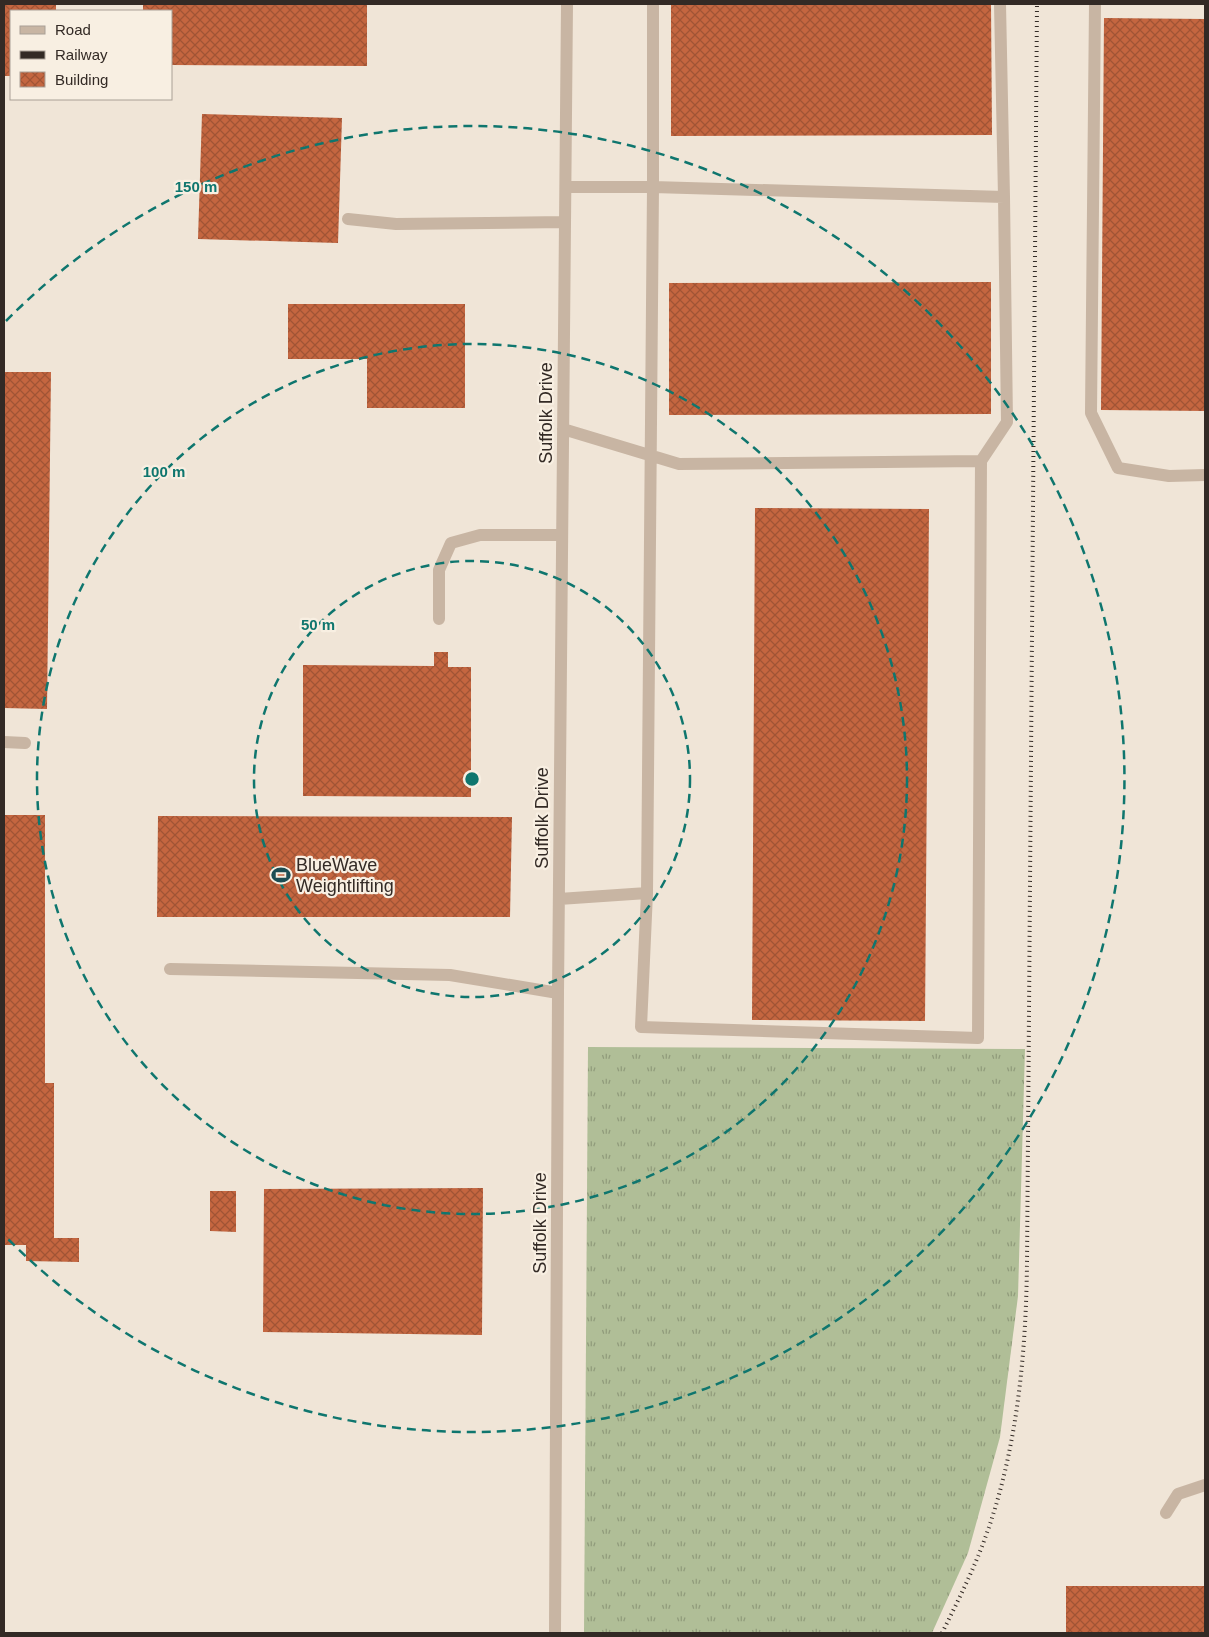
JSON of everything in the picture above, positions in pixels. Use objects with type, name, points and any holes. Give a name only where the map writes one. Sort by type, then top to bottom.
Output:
[{"type":"street","name":"Suffolk Drive","points":[[555,1633],[558,993],[567,4]]},
{"type":"street","points":[[654,4],[647,893],[641,1027],[978,1038],[981,461],[1007,422],[1000,4]]},
{"type":"street","points":[[1095,4],[1091,413],[1118,468],[1169,476],[1205,475]]},
{"type":"street","points":[[566,187],[654,186],[1004,197]]},
{"type":"street","points":[[348,219],[396,224],[565,222]]},
{"type":"street","points":[[563,430],[679,464],[981,461]]},
{"type":"street","points":[[439,618],[439,570],[451,543],[480,535],[562,535]]},
{"type":"street","points":[[4,742],[25,743]]},
{"type":"street","points":[[559,899],[647,893]]},
{"type":"street","points":[[170,968],[450,975],[558,993]]},
{"type":"street","points":[[1166,1513],[1178,1494],[1205,1485]]},
{"type":"green space","points":[[588,1047],[1025,1049],[1018,1296],[1000,1437],[968,1553],[932,1633],[584,1633]]},
{"type":"building","points":[[4,4],[56,4],[56,10],[10,10],[10,76],[4,76]]},
{"type":"building","points":[[143,4],[367,4],[367,66],[172,65],[172,10],[143,10]]},
{"type":"building","points":[[671,4],[991,4],[992,135],[671,136]]},
{"type":"building","points":[[1104,18],[1205,19],[1205,411],[1101,410]]},
{"type":"building","points":[[202,114],[342,118],[338,243],[198,239]]},
{"type":"building","points":[[991,282],[991,414],[669,415],[669,283]]},
{"type":"building","points":[[288,304],[465,304],[465,408],[367,408],[367,359],[288,359]]},
{"type":"building","points":[[4,372],[51,372],[47,709],[4,708]]},
{"type":"building","points":[[755,508],[929,509],[925,1021],[752,1020]]},
{"type":"building","points":[[434,652],[448,652],[448,667],[471,667],[471,797],[303,796],[303,665],[434,666]]},
{"type":"building","points":[[4,815],[45,815],[45,1083],[54,1083],[54,1238],[79,1238],[79,1262],[26,1261],[26,1245],[4,1245]]},
{"type":"building","points":[[158,816],[512,817],[510,917],[157,917]]},
{"type":"building","points":[[483,1188],[482,1335],[263,1332],[264,1189]]},
{"type":"building","points":[[210,1191],[236,1191],[236,1232],[210,1231]]},
{"type":"building","points":[[1066,1586],[1205,1586],[1205,1633],[1066,1633]]},
{"type":"railway","points":[[942,1633],[979,1554],[992,1519],[1002,1483],[1016,1410],[1024,1336],[1027,1262],[1037,4]]},
{"type":"place","name":"BlueWave Weightlifting","points":[[281,875]]}]
